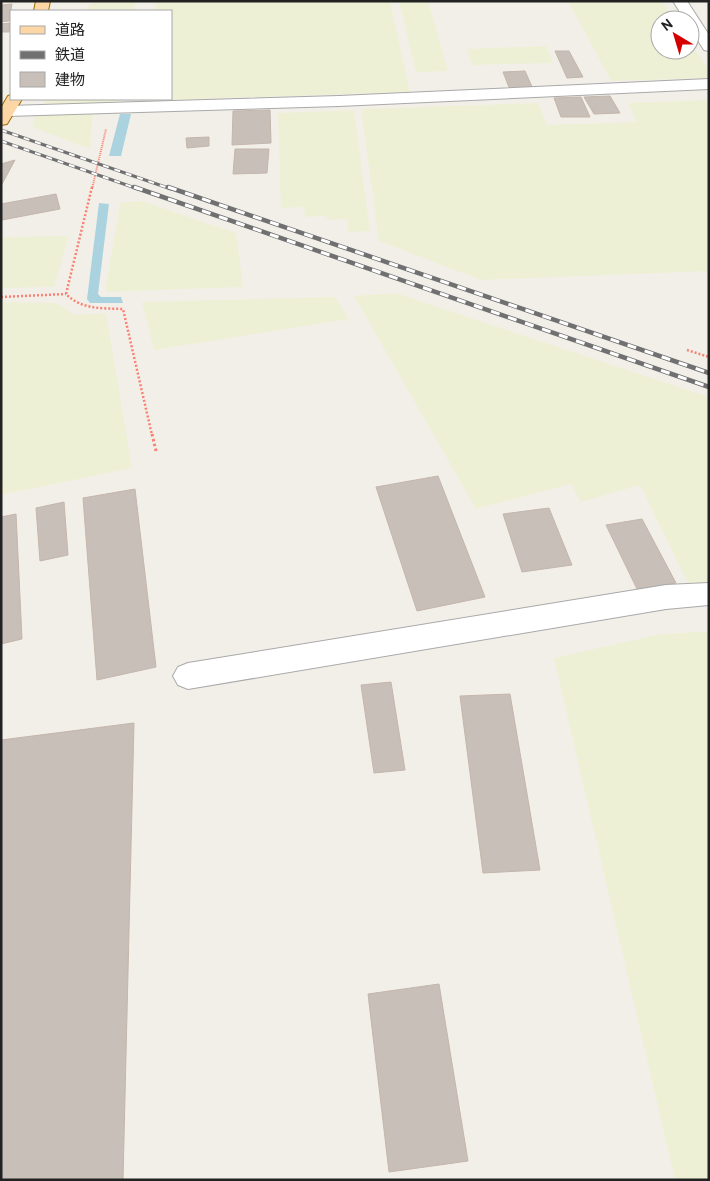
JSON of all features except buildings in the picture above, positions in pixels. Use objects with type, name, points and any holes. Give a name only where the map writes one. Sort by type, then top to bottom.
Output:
[{"type":"street","points":[[680,1],[709,46]]},
{"type":"street","points":[[8,110],[111,109],[709,84]]},
{"type":"street","points":[[188,676],[666,597],[709,594]]},
{"type":"path","points":[[66,294],[111,109]]},
{"type":"path","points":[[1,297],[66,294]]},
{"type":"path","points":[[66,294],[72,302],[86,307],[123,309],[156,451]]},
{"type":"path","points":[[687,350],[709,357]]},
{"type":"green space","points":[[97,1],[136,1],[134,10],[87,10],[89,5]]},
{"type":"green space","points":[[156,1],[390,1],[410,92],[172,100],[172,10],[154,10]]},
{"type":"green space","points":[[399,1],[428,1],[448,71],[416,72]]},
{"type":"green space","points":[[568,1],[662,1],[668,10],[650,10],[650,60],[700,60],[700,57],[709,70],[709,78],[611,81]]},
{"type":"green space","points":[[546,46],[553,63],[472,65],[467,49]]},
{"type":"green space","points":[[45,100],[118,100],[117,103],[44,105]]},
{"type":"green space","points":[[709,100],[709,271],[481,280],[379,241],[361,109],[538,103],[547,125],[637,122],[628,103]]},
{"type":"green space","points":[[354,110],[370,231],[348,232],[347,219],[329,220],[325,216],[305,217],[304,207],[281,208],[278,113]]},
{"type":"green space","points":[[36,114],[93,114],[90,149],[32,127]]},
{"type":"green space","points":[[142,201],[236,233],[243,287],[105,292],[120,203]]},
{"type":"green space","points":[[69,236],[54,287],[1,288],[1,237]]},
{"type":"green space","points":[[396,293],[709,397],[709,582],[688,583],[640,485],[581,502],[571,484],[476,509],[354,296]]},
{"type":"green space","points":[[335,297],[349,319],[154,350],[142,302]]},
{"type":"green space","points":[[1,302],[56,303],[75,315],[106,313],[132,468],[1,495]]},
{"type":"green space","points":[[709,631],[709,1180],[675,1180],[554,658],[656,635]]},
{"type":"water","points":[[120,114],[131,114],[121,156],[109,156]]},
{"type":"water","points":[[99,203],[109,204],[98,294],[101,297],[121,297],[123,303],[90,303],[87,299]]},
{"type":"railway","points":[[1,130],[171,189]]},
{"type":"railway","points":[[1,141],[138,189]]},
{"type":"railway","points":[[134,187],[709,387]]},
{"type":"railway","points":[[168,187],[709,373]]}]
